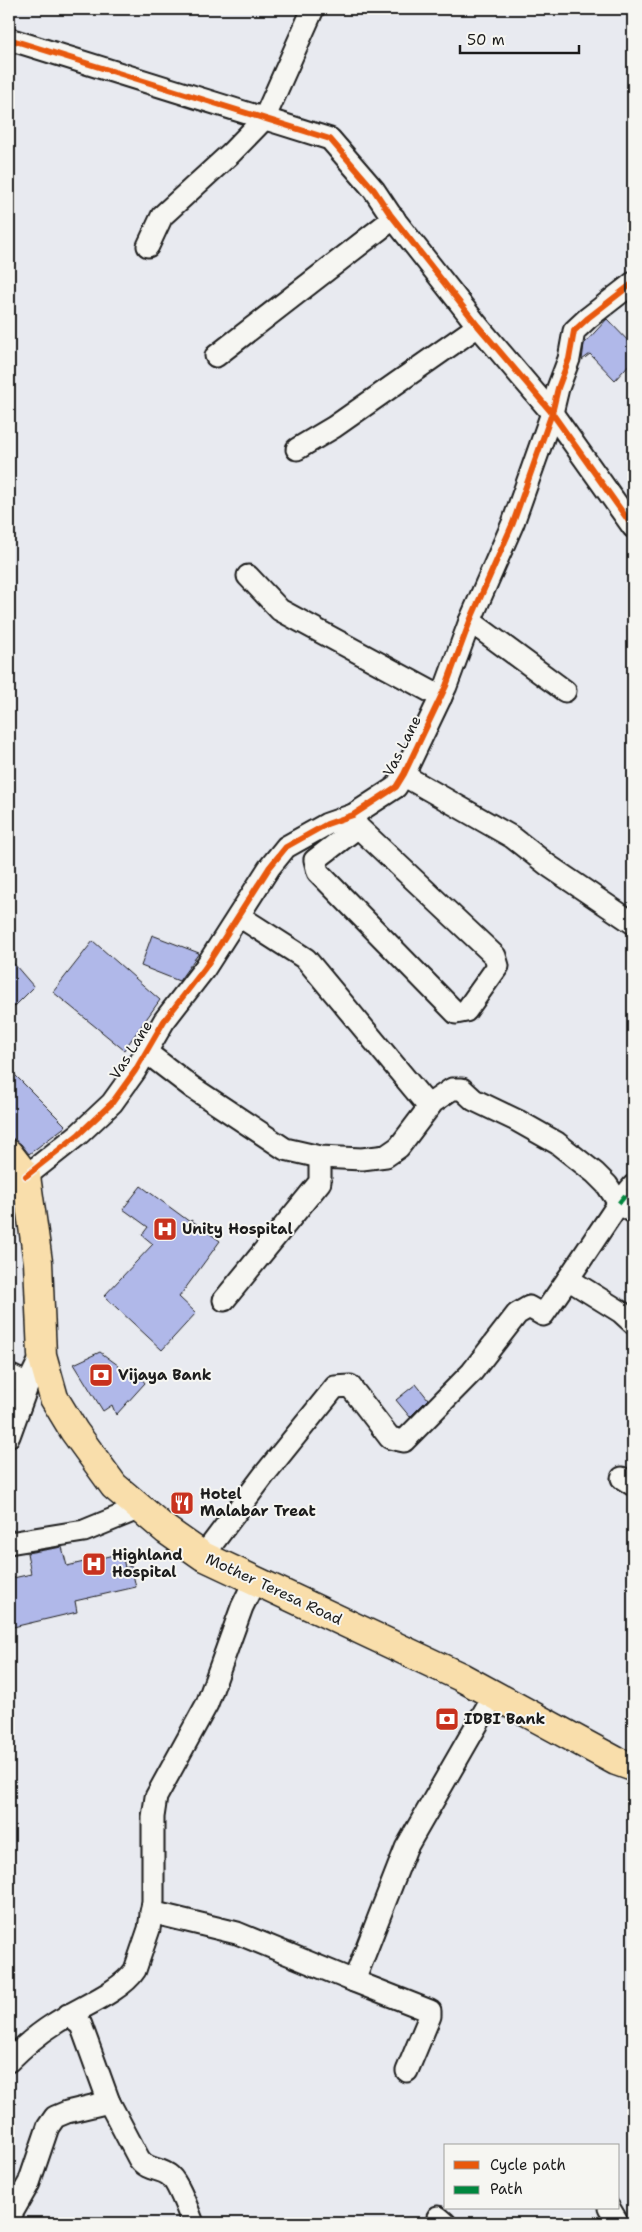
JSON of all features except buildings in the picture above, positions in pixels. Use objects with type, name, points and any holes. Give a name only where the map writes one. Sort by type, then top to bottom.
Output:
[{"type":"main road","name":"Mother Teresa Road","points":[[9,1154],[26,1176],[38,1262],[42,1356],[54,1398],[74,1431],[114,1486],[166,1530],[203,1556],[461,1676],[616,1761],[633,1767]]},
{"type":"street","points":[[148,246],[162,216],[231,153],[264,119],[312,9]]},
{"type":"street","points":[[9,39],[330,139],[374,190],[478,326],[552,413],[633,527]]},
{"type":"street","points":[[216,356],[394,218]]},
{"type":"street","name":"Vas Lane","points":[[26,1176],[79,1134],[112,1103],[164,1021],[205,968],[270,868],[286,848],[327,824],[356,821],[396,786],[441,697],[470,621],[513,523],[552,413],[558,388],[569,359],[574,331],[633,283]]},
{"type":"street","points":[[297,448],[334,427],[478,326]]},
{"type":"street","points":[[248,576],[280,610],[441,697]]},
{"type":"street","points":[[470,621],[565,691]]},
{"type":"street","points":[[403,775],[512,837],[549,866],[633,923]]},
{"type":"street","points":[[356,821],[495,956],[498,966],[466,1011],[456,1013],[318,872],[315,860],[356,821]]},
{"type":"street","points":[[239,916],[306,959],[429,1107]]},
{"type":"street","points":[[146,1052],[193,1088],[285,1149],[320,1157],[357,1160],[386,1156],[398,1147],[429,1107],[444,1092],[452,1089],[462,1089],[474,1100],[518,1121],[557,1143],[607,1185],[626,1208]]},
{"type":"street","points":[[224,1300],[320,1182],[320,1157]]},
{"type":"street","points":[[203,1556],[264,1475],[335,1387],[350,1386],[390,1438],[404,1441],[472,1372],[517,1314],[529,1307],[542,1316],[568,1279],[626,1208],[633,1186]]},
{"type":"street","points":[[568,1279],[621,1312],[633,1323]]},
{"type":"street","points":[[9,1436],[28,1384],[42,1356]]},
{"type":"street","points":[[9,1375],[28,1384]]},
{"type":"street","points":[[9,1543],[84,1531],[140,1508]]},
{"type":"street","points":[[9,2061],[36,2037],[68,2015],[115,1989],[131,1976],[140,1957],[151,1912],[155,1877],[153,1817],[156,1797],[207,1704],[254,1580]]},
{"type":"street","points":[[354,1981],[406,1848],[494,1695]]},
{"type":"street","points":[[151,1912],[237,1933],[430,2011],[430,2016],[407,2071]]},
{"type":"street","points":[[68,2015],[81,2025],[109,2102],[139,2159],[145,2167],[169,2175],[175,2182],[193,2223]]},
{"type":"street","points":[[9,2218],[30,2183],[48,2126],[55,2117],[66,2112],[109,2102]]},
{"type":"street","points":[[610,2210],[618,2223]]},
{"type":"marked path","points":[[619,1203],[633,1186]]},
{"type":"cycle path","points":[[9,39],[330,139],[374,190],[390,214],[478,326],[552,413],[633,527]]},
{"type":"cycle path","points":[[26,1176],[79,1134],[112,1103],[135,1071],[164,1021],[205,968],[269,868],[286,847],[327,824],[353,815],[396,787],[446,686],[470,621],[513,523],[552,413],[558,388],[569,359],[574,331],[633,283]]},
{"type":"place","name":"Unity Hospital","points":[[165,1229]]},
{"type":"place","name":"Vijaya Bank","points":[[101,1375]]},
{"type":"place","name":"Hotel Malabar Treat","points":[[182,1503]]},
{"type":"place","name":"Highland Hospital","points":[[94,1564]]},
{"type":"place","name":"IDBI Bank","points":[[447,1719]]}]
